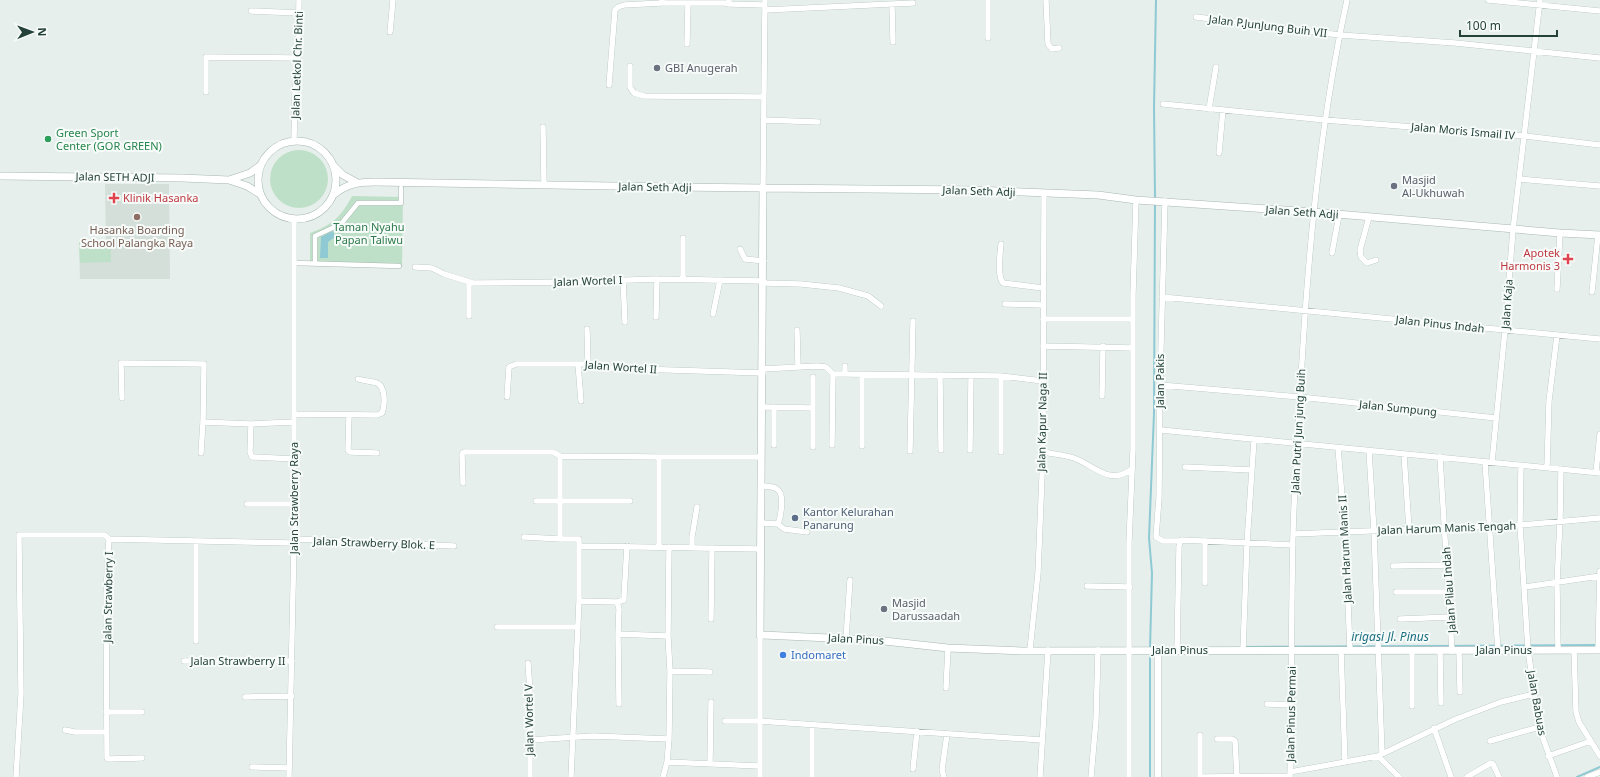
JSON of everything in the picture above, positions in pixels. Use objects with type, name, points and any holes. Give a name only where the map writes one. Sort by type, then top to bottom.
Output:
[{"type":"street","name":"Jalan Letkol Chr. Binti","points":[[294,141],[299,0]]},
{"type":"street","points":[[390,32],[393,0]]},
{"type":"street","points":[[988,0],[988,38]]},
{"type":"street","points":[[1046,0],[1048,44],[1052,49],[1059,48]]},
{"type":"street","name":"Jalan Putri Jun jung Buih","points":[[1292,651],[1293,534],[1304,310],[1313,212],[1325,120],[1347,0]]},
{"type":"street","points":[[1488,0],[1540,2],[1600,11]]},
{"type":"street","points":[[609,85],[615,10],[624,5],[662,1],[688,3],[696,1],[729,2],[765,5],[913,3]]},
{"type":"street","name":"Jalan Kaja","points":[[1492,462],[1513,230],[1540,2]]},
{"type":"street","points":[[688,3],[688,44]]},
{"type":"street","points":[[892,4],[893,42]]},
{"type":"street","points":[[760,777],[759,720],[764,282],[763,188],[765,5]]},
{"type":"street","points":[[251,11],[299,13]]},
{"type":"street","name":"Jalan P.JunJung Buih VII","points":[[1196,17],[1340,35],[1455,43],[1600,58]]},
{"type":"street","points":[[206,92],[206,57],[298,58]]},
{"type":"street","points":[[630,66],[630,87],[634,93],[644,96],[764,97]]},
{"type":"street","points":[[1209,109],[1216,67]]},
{"type":"street","name":"Jalan Moris Ismail IV","points":[[1163,104],[1325,120],[1525,136],[1600,145]]},
{"type":"street","points":[[1219,153],[1223,110]]},
{"type":"street","points":[[764,120],[818,122]]},
{"type":"street","points":[[543,127],[544,184]]},
{"type":"street","points":[[229,180],[250,173],[261,165],[272,150],[282,144],[294,141],[314,145],[323,151],[341,174],[356,182]]},
{"type":"street","points":[[261,165],[258,180],[260,194],[266,204],[273,212],[294,220],[306,219],[317,214],[327,206],[333,195],[336,183],[332,164]]},
{"type":"street","name":"Jalan SETH ADJI","points":[[0,176],[229,180]]},
{"type":"street","points":[[1519,179],[1600,186]]},
{"type":"street","points":[[229,180],[248,186],[260,194]]},
{"type":"street","points":[[333,195],[340,189],[356,182]]},
{"type":"street","name":"Jalan Seth Adji","points":[[356,182],[974,190],[1098,195],[1136,200],[1339,214],[1513,230],[1599,235]]},
{"type":"street","points":[[315,263],[315,236],[341,224],[358,203],[401,203],[401,188]]},
{"type":"street","name":"Jalan Kapur Naga II","points":[[1030,650],[1038,573],[1043,452],[1044,194]]},
{"type":"street","points":[[1129,777],[1129,542],[1132,469],[1133,319],[1136,200]]},
{"type":"street","name":"Jalan Pakis","points":[[1163,201],[1160,430],[1158,522],[1156,537],[1163,541],[1180,541]]},
{"type":"street","points":[[1332,253],[1339,214]]},
{"type":"street","points":[[1369,217],[1360,250],[1361,257],[1367,263],[1376,260]]},
{"type":"street","name":"Jalan Strawberry Raya","points":[[289,777],[292,696],[295,459],[294,220]]},
{"type":"street","points":[[1557,289],[1560,233]]},
{"type":"street","points":[[1592,292],[1599,235]]},
{"type":"street","points":[[683,238],[683,280]]},
{"type":"street","points":[[1001,244],[1000,268],[1001,280],[1003,283],[1043,288]]},
{"type":"street","points":[[740,249],[745,259],[764,261]]},
{"type":"street","points":[[294,263],[399,266]]},
{"type":"street","name":"Jalan Wortel I","points":[[415,267],[432,268],[444,274],[472,283],[657,279],[801,284],[839,288],[868,296],[881,306]]},
{"type":"street","points":[[656,317],[657,279]]},
{"type":"street","points":[[623,280],[625,322]]},
{"type":"street","points":[[713,314],[720,280]]},
{"type":"street","points":[[469,282],[469,316]]},
{"type":"street","name":"Jalan Pinus Indah","points":[[1162,297],[1600,339]]},
{"type":"street","points":[[1005,304],[1043,305]]},
{"type":"street","points":[[1043,319],[1133,319]]},
{"type":"street","points":[[910,451],[913,321]]},
{"type":"street","points":[[588,329],[588,364]]},
{"type":"street","points":[[797,330],[798,366]]},
{"type":"street","points":[[1547,467],[1549,405],[1557,335]]},
{"type":"street","points":[[1043,346],[1103,346],[1133,348]]},
{"type":"street","points":[[1102,396],[1103,346]]},
{"type":"street","points":[[122,398],[121,363],[204,364],[201,453]]},
{"type":"street","points":[[578,364],[581,401]]},
{"type":"street","name":"Jalan Wortel II","points":[[507,397],[508,372],[509,367],[512,365],[588,364],[607,368],[763,371],[798,366],[826,367],[832,374]]},
{"type":"street","points":[[845,366],[846,374]]},
{"type":"street","points":[[832,445],[832,374],[1001,376],[1043,381]]},
{"type":"street","points":[[862,374],[862,446]]},
{"type":"street","points":[[940,375],[940,450]]},
{"type":"street","points":[[970,450],[971,376]]},
{"type":"street","points":[[1001,376],[1001,452]]},
{"type":"street","points":[[813,377],[813,446]]},
{"type":"street","points":[[294,414],[377,415],[382,413],[383,392],[380,385],[358,379]]},
{"type":"street","name":"Jalan Sumpung","points":[[1160,385],[1300,397],[1496,418]]},
{"type":"street","points":[[774,407],[774,445]]},
{"type":"street","points":[[762,408],[813,408]]},
{"type":"street","points":[[348,415],[348,450],[350,452],[377,453]]},
{"type":"street","points":[[203,422],[251,424],[294,422]]},
{"type":"street","points":[[251,424],[250,452],[252,457],[295,459]]},
{"type":"street","points":[[1160,430],[1598,472],[1600,434]]},
{"type":"street","points":[[1243,650],[1247,543],[1254,440]]},
{"type":"street","name":"Jalan Harum Manis II","points":[[1338,448],[1345,532],[1350,650]]},
{"type":"street","points":[[1369,451],[1379,650],[1380,755],[1399,777]]},
{"type":"street","points":[[463,483],[462,454],[464,452],[553,452],[560,456],[761,457]]},
{"type":"street","points":[[1043,452],[1074,458],[1112,476],[1125,474],[1132,469]]},
{"type":"street","points":[[1404,454],[1409,529]]},
{"type":"street","points":[[560,456],[560,539]]},
{"type":"street","points":[[659,456],[659,547]]},
{"type":"street","name":"Jalan Pilau Indah","points":[[1440,457],[1451,617],[1460,692]]},
{"type":"street","points":[[1484,462],[1498,650]]},
{"type":"street","name":"Jalan Babuas","points":[[1521,465],[1520,525],[1528,650],[1539,727],[1548,756],[1557,777]]},
{"type":"street","points":[[1185,467],[1252,470]]},
{"type":"street","points":[[1558,650],[1557,582],[1560,521],[1560,469]]},
{"type":"street","points":[[761,486],[774,487],[779,490],[781,494],[781,515],[778,524]]},
{"type":"street","points":[[536,501],[630,501]]},
{"type":"street","points":[[247,504],[294,504]]},
{"type":"street","points":[[692,548],[692,537],[697,507]]},
{"type":"street","name":"Jalan Harum Manis Tengah","points":[[1293,534],[1489,525],[1520,525],[1600,518]]},
{"type":"street","points":[[761,523],[778,524],[784,529],[806,532]]},
{"type":"street","points":[[16,777],[20,694],[19,535],[105,535],[109,539]]},
{"type":"street","points":[[524,538],[579,539],[579,601],[571,777]]},
{"type":"street","name":"Jalan Strawberry I","points":[[142,758],[108,759],[106,753],[106,594],[109,539],[294,541]]},
{"type":"street","points":[[196,541],[196,641]]},
{"type":"street","name":"Jalan Strawberry Blok. E","points":[[294,541],[454,546]]},
{"type":"street","points":[[1177,650],[1180,541],[1293,546]]},
{"type":"street","points":[[1205,583],[1206,541]]},
{"type":"street","points":[[579,546],[761,549]]},
{"type":"street","points":[[579,601],[617,602],[624,600],[627,546]]},
{"type":"street","points":[[663,777],[667,762],[669,739],[669,547]]},
{"type":"street","points":[[711,619],[712,548]]},
{"type":"street","points":[[1393,566],[1447,565]]},
{"type":"street","points":[[1599,650],[1600,571]]},
{"type":"street","points":[[1525,587],[1600,576]]},
{"type":"street","points":[[846,638],[850,580]]},
{"type":"street","points":[[1087,586],[1130,587]]},
{"type":"street","points":[[1396,592],[1449,592]]},
{"type":"street","points":[[617,602],[619,609],[619,704]]},
{"type":"street","points":[[1400,619],[1451,617]]},
{"type":"street","points":[[497,627],[578,627]]},
{"type":"street","points":[[618,634],[668,636]]},
{"type":"street","name":"Jalan Pinus","points":[[760,634],[846,638],[923,644],[948,648],[1030,650],[1599,650]]},
{"type":"street","points":[[946,688],[948,648]]},
{"type":"street","points":[[1040,777],[1048,650]]},
{"type":"street","points":[[1091,777],[1096,720],[1098,650]]},
{"type":"street","points":[[1341,650],[1345,762]]},
{"type":"street","points":[[1412,650],[1412,706]]},
{"type":"street","points":[[1440,650],[1441,704]]},
{"type":"street","points":[[1574,650],[1576,712],[1579,722],[1600,756]]},
{"type":"street","points":[[1156,651],[1158,777]]},
{"type":"street","name":"Jalan Pinus Permai","points":[[1290,775],[1292,651]]},
{"type":"street","name":"Jalan Strawberry II","points":[[184,661],[292,661]]},
{"type":"street","name":"Jalan Wortel V","points":[[528,663],[530,691],[530,777]]},
{"type":"street","points":[[670,671],[710,672]]},
{"type":"street","points":[[1200,736],[1200,777],[1290,775],[1380,755],[1434,728],[1501,702],[1534,694]]},
{"type":"street","points":[[245,697],[292,696]]},
{"type":"street","points":[[710,763],[711,702]]},
{"type":"street","points":[[1267,704],[1291,705]]},
{"type":"street","points":[[106,712],[142,712]]},
{"type":"street","points":[[724,721],[759,720],[812,725],[1042,740]]},
{"type":"street","points":[[812,725],[812,777]]},
{"type":"street","points":[[1490,741],[1539,727]]},
{"type":"street","points":[[1434,728],[1451,777]]},
{"type":"street","points":[[65,730],[75,732],[106,732]]},
{"type":"street","points":[[913,769],[917,732]]},
{"type":"street","points":[[944,777],[942,770],[947,734]]},
{"type":"street","points":[[530,740],[593,736],[669,739]]},
{"type":"street","points":[[1217,739],[1232,739],[1236,741],[1236,776]]},
{"type":"street","points":[[1548,756],[1590,741]]},
{"type":"street","points":[[667,762],[759,766]]},
{"type":"street","points":[[1467,777],[1491,763],[1493,764],[1499,777]]},
{"type":"street","points":[[252,767],[289,768]]},
{"type":"street","points":[[1587,777],[1600,772]]},
{"type":"shaded area","name":"Hasanka Boarding School Palangka Raya","points":[[105,184],[169,184],[170,279],[80,279],[79,242],[106,241]]},
{"type":"green space","points":[[299,150],[310,152],[323,163],[326,168],[328,179],[326,190],[315,203],[310,206],[299,208],[288,206],[275,195],[272,190],[270,179],[272,168],[283,155],[288,152]]},
{"type":"green space","name":"Taman Nyahu Papan Taliwu","points":[[352,196],[403,197],[402,267],[310,265],[310,233],[324,227],[340,215]]},
{"type":"green space","points":[[111,241],[111,262],[80,263],[79,242]]},
{"type":"water","points":[[333,231],[335,237],[328,242],[328,258],[320,258],[321,237]]},
{"type":"waterway","points":[[1155,199],[1154,107],[1156,0]]},
{"type":"waterway","points":[[1150,649],[1152,573],[1149,538],[1154,413],[1155,203]]},
{"type":"waterway","name":"irigasi Jl. Pinus","points":[[1244,647],[1598,645]]},
{"type":"waterway","points":[[1150,653],[1150,777]]},
{"type":"waterway","points":[[1577,777],[1600,767]]},
{"type":"place","name":"GBI Anugerah","points":[[657,68]]},
{"type":"place","name":"Green Sport Center (GOR GREEN)","points":[[48,139]]},
{"type":"place","name":"Masjid Al-Ukhuwah","points":[[1394,186]]},
{"type":"place","name":"Klinik Hasanka","points":[[114,198]]},
{"type":"place","name":"Hasanka Boarding School Palangka Raya","points":[[137,217]]},
{"type":"place","name":"Apotek Harmonis 3","points":[[1568,259]]},
{"type":"place","name":"Kantor Kelurahan Panarung","points":[[795,518]]},
{"type":"place","name":"Masjid Darussaadah","points":[[884,609]]},
{"type":"place","name":"Indomaret","points":[[783,655]]}]
